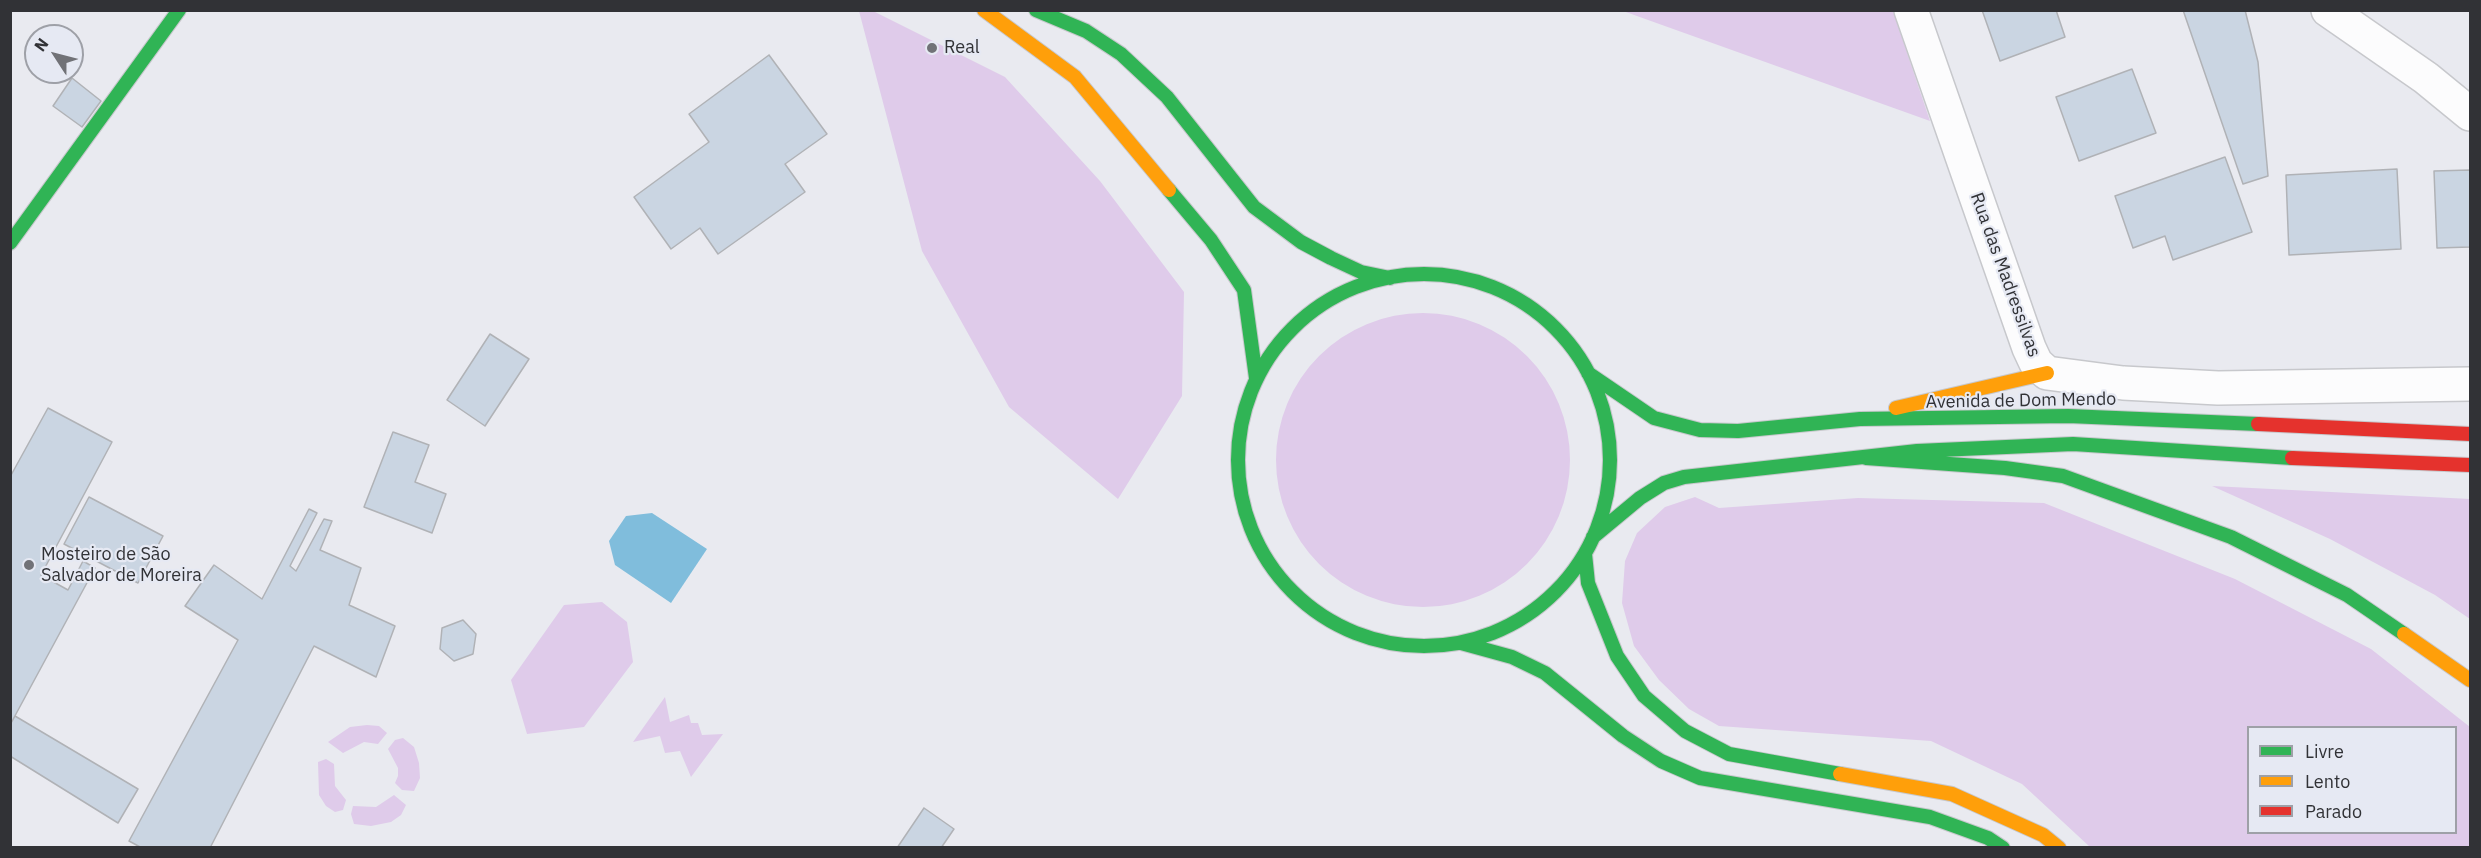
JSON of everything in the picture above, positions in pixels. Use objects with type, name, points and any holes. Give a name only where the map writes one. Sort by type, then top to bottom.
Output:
[{"type":"main road","points":[[10,243],[179,10]]},
{"type":"main road","points":[[984,10],[1075,77],[1211,240],[1244,291],[1256,378]]},
{"type":"main road","points":[[1036,10],[1086,31],[1121,54],[1167,97],[1254,207],[1263,214],[1301,242],[1331,258],[1361,272],[1390,278]]},
{"type":"main road","points":[[1412,275],[1446,275],[1476,281],[1507,293],[1534,310],[1559,332],[1588,373],[1604,416],[1609,446],[1609,480],[1593,537],[1585,554],[1561,586],[1539,606],[1514,623],[1461,643],[1431,647],[1373,640],[1322,616],[1279,578],[1262,554],[1242,501],[1238,472],[1238,441],[1242,420],[1256,378],[1273,350],[1294,325],[1321,304],[1347,290],[1390,278],[1412,275]]},
{"type":"main road","name":"Avenida de Dom Mendo","points":[[1588,373],[1638,409],[1669,424],[1684,428],[1738,431],[1860,419],[2068,416],[2470,434]]},
{"type":"main road","points":[[1860,419],[1915,402],[2047,373]]},
{"type":"main road","points":[[1593,537],[1640,498],[1664,483],[1684,477],[1968,447],[2073,444],[2363,464],[2470,465]]},
{"type":"main road","points":[[1866,458],[2005,468],[2063,476],[2120,495],[2230,537],[2347,596],[2470,680]]},
{"type":"main road","points":[[1585,554],[1588,583],[1617,656],[1644,696],[1685,731],[1729,754],[1952,794],[2043,835],[2059,848]]},
{"type":"main road","points":[[1461,643],[1512,657],[1545,673],[1623,736],[1661,761],[1700,778],[1930,817],[1988,838],[2003,848]]},
{"type":"street","name":"Rua das Madressilvas","points":[[1911,10],[2029,348],[2036,363],[2047,373],[2123,383],[2218,388],[2470,384]]},
{"type":"street","points":[[2328,10],[2426,78],[2470,114]]},
{"type":"shaded area","points":[[859,11],[873,11],[1005,77],[1100,181],[1184,292],[1182,396],[1118,499],[1009,407],[922,251]]},
{"type":"shaded area","points":[[1623,11],[1893,11],[1930,121]]},
{"type":"shaded area","points":[[1423,313],[1452,316],[1479,325],[1504,338],[1527,356],[1545,379],[1558,404],[1567,431],[1570,460],[1567,489],[1558,516],[1545,541],[1527,564],[1504,582],[1479,595],[1452,604],[1423,607],[1394,604],[1367,595],[1342,582],[1319,564],[1301,541],[1288,516],[1279,489],[1276,460],[1279,431],[1288,404],[1301,379],[1319,356],[1342,338],[1367,325],[1394,316]]},
{"type":"shaded area","points":[[2212,486],[2470,499],[2470,619],[2435,595],[2330,539]]},
{"type":"shaded area","points":[[1695,497],[1719,508],[1858,498],[2044,503],[2235,579],[2371,649],[2470,727],[2470,847],[2090,847],[2022,784],[1931,741],[1719,726],[1689,709],[1659,680],[1634,646],[1622,603],[1625,561],[1637,533],[1665,507]]},
{"type":"shaded area","points":[[602,602],[627,622],[633,662],[584,727],[527,734],[511,680],[564,605]]},
{"type":"shaded area","points":[[665,697],[670,722],[689,715],[691,723],[698,723],[702,735],[723,734],[691,777],[680,751],[665,753],[660,736],[633,742]]},
{"type":"shaded area","points":[[379,726],[387,733],[378,744],[364,742],[343,753],[328,742],[350,727]]},
{"type":"shaded area","points":[[403,738],[414,747],[419,763],[420,778],[414,791],[402,790],[395,783],[398,768],[388,749],[395,740]]},
{"type":"shaded area","points":[[326,759],[334,764],[335,786],[346,800],[343,810],[335,812],[326,806],[319,795],[318,762]]},
{"type":"shaded area","points":[[394,795],[406,805],[401,815],[391,822],[371,826],[354,824],[351,814],[353,806],[376,807]]},
{"type":"water","points":[[652,513],[707,549],[671,603],[615,565],[609,541],[626,516]]},
{"type":"building","points":[[1982,10],[2056,10],[2065,37],[2000,61]]},
{"type":"building","points":[[2183,10],[2245,10],[2258,62],[2268,176],[2243,184]]},
{"type":"building","points":[[769,55],[827,134],[785,164],[805,192],[718,254],[700,228],[671,249],[634,197],[709,142],[689,114]]},
{"type":"building","points":[[2132,69],[2156,133],[2079,161],[2056,97]]},
{"type":"building","points":[[68,84],[80,84],[101,101],[82,127],[53,106]]},
{"type":"building","points":[[2225,157],[2252,232],[2173,260],[2165,236],[2133,248],[2115,196]]},
{"type":"building","points":[[2397,169],[2401,249],[2289,255],[2286,175]]},
{"type":"building","points":[[2470,170],[2470,247],[2437,248],[2434,171]]},
{"type":"building","points":[[490,334],[529,359],[485,426],[447,400]]},
{"type":"building","name":"Mosteiro de São Salvador de Moreira","points":[[48,408],[112,442],[41,575],[68,590],[83,561],[95,568],[10,725],[10,477]]},
{"type":"building","points":[[393,432],[429,445],[415,482],[446,494],[432,533],[364,507]]},
{"type":"building","points":[[89,497],[163,536],[138,583],[64,544]]},
{"type":"building","points":[[309,509],[317,513],[290,566],[296,571],[324,519],[332,521],[320,550],[361,568],[349,605],[395,626],[376,677],[314,646],[210,848],[142,848],[129,841],[238,640],[185,606],[214,565],[262,599]]},
{"type":"building","points":[[463,620],[476,634],[473,654],[454,661],[440,649],[442,628]]},
{"type":"building","points":[[15,716],[138,789],[118,823],[10,756],[10,725]]},
{"type":"building","points":[[924,808],[954,829],[941,848],[897,848]]},
{"type":"traffic: fast","points":[[10,243],[179,10]]},
{"type":"traffic: fast","points":[[1036,10],[1086,31],[1121,54],[1167,97],[1254,207],[1301,242],[1331,258],[1361,272],[1390,278]]},
{"type":"traffic: fast","points":[[1169,190],[1211,240],[1244,290],[1256,378]]},
{"type":"traffic: fast","points":[[1424,274],[1478,282],[1512,296],[1542,316],[1568,342],[1588,372],[1596,389],[1606,424],[1610,460],[1602,514],[1588,548],[1568,578],[1542,604],[1512,624],[1495,632],[1460,642],[1424,646],[1370,638],[1336,624],[1306,604],[1280,578],[1260,548],[1252,531],[1242,496],[1238,460],[1246,406],[1260,372],[1280,342],[1306,316],[1336,296],[1353,288],[1388,278],[1424,274]]},
{"type":"traffic: fast","points":[[1588,373],[1654,418],[1700,430],[1738,431],[1860,419],[2068,416],[2258,424]]},
{"type":"traffic: fast","points":[[1593,537],[1640,498],[1664,483],[1684,477],[1917,451],[2073,444],[2292,458]]},
{"type":"traffic: fast","points":[[1866,458],[2005,468],[2063,476],[2231,537],[2347,595],[2404,634]]},
{"type":"traffic: fast","points":[[1585,554],[1588,583],[1617,656],[1644,696],[1685,731],[1729,754],[1840,774]]},
{"type":"traffic: fast","points":[[1461,643],[1512,657],[1545,673],[1623,736],[1661,761],[1700,778],[1930,817],[1988,838],[2003,848]]},
{"type":"traffic: slow","points":[[984,10],[1075,77],[1169,190]]},
{"type":"traffic: slow","points":[[1896,408],[2047,373]]},
{"type":"traffic: slow","points":[[2404,634],[2470,680]]},
{"type":"traffic: slow","points":[[1840,774],[1952,794],[2043,835],[2059,848]]},
{"type":"traffic: jam","points":[[2258,424],[2470,434]]},
{"type":"traffic: jam","points":[[2292,458],[2470,465]]},
{"type":"place","name":"Real","points":[[932,48]]},
{"type":"place","name":"Mosteiro de São Salvador de Moreira","points":[[29,565]]}]
